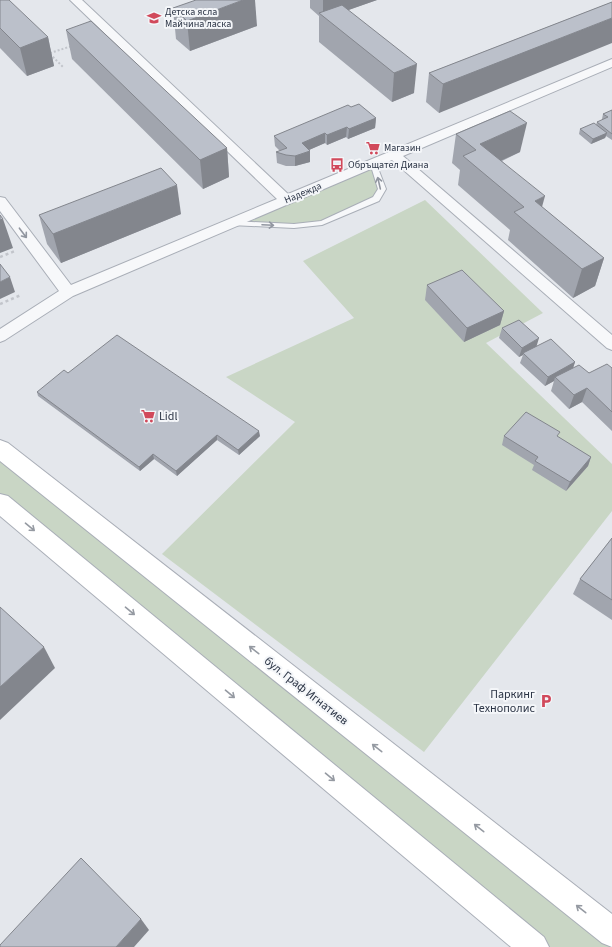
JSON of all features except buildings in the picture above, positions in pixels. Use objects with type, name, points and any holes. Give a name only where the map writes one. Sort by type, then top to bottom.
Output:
[{"type":"main road","name":"бул. Граф Игнатиев","points":[[0,449],[612,933]]},
{"type":"main road","points":[[0,502],[534,947]]},
{"type":"street","points":[[76,0],[286,200]]},
{"type":"street","name":"Надежда","points":[[0,336],[68,292],[612,63]]},
{"type":"street","points":[[394,155],[612,344]]},
{"type":"street","points":[[0,201],[68,292]]},
{"type":"lane","points":[[230,223],[294,226],[322,223],[376,199],[382,189],[373,163]]},
{"type":"path","points":[[64,68],[50,53],[72,45]]},
{"type":"path","points":[[0,304],[21,295]]},
{"type":"green space","points":[[373,163],[382,189],[376,199],[322,223],[294,226],[229,223]]},
{"type":"green space","points":[[425,200],[543,313],[486,343],[612,464],[612,511],[424,752],[162,554],[295,422],[226,377],[354,318],[303,261]]},
{"type":"green space","points":[[0,449],[612,947],[534,947],[0,503]]},
{"type":"place","name":"Детска ясла Майчина ласка","points":[[154,18]]},
{"type":"place","name":"Магазин","points":[[373,148]]},
{"type":"place","name":"Обръщател Диана","points":[[337,165]]},
{"type":"place","name":"Lidl","points":[[148,416]]},
{"type":"place","name":"Паркинг Технополис","points":[[546,701]]}]
